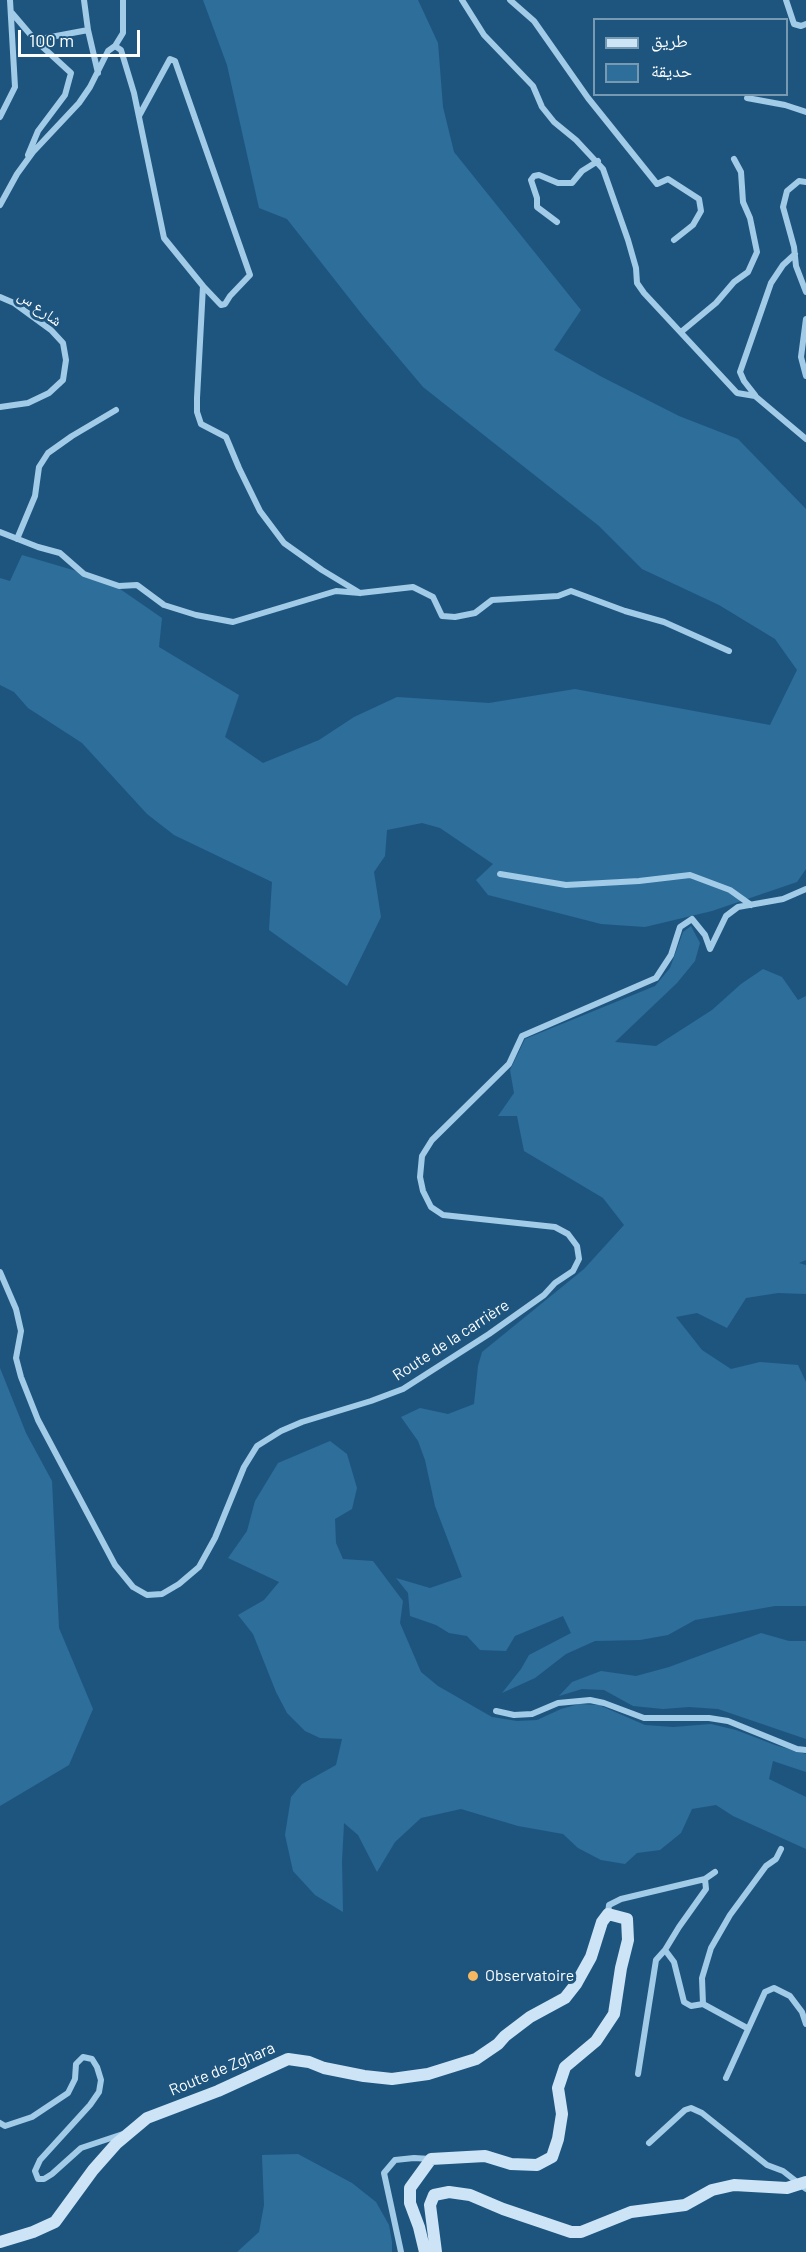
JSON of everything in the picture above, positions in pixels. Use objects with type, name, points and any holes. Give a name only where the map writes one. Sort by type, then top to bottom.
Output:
[{"type":"street","points":[[0,117],[15,87],[10,0]]},
{"type":"street","points":[[84,0],[98,73]]},
{"type":"street","points":[[0,206],[33,152],[79,103],[98,73],[108,51],[115,46],[123,33],[123,0]]},
{"type":"street","points":[[462,0],[484,35],[533,86],[542,107],[554,122],[598,161],[610,184],[636,268],[637,283],[644,293],[737,393],[755,396]]},
{"type":"street","points":[[510,0],[534,21],[588,98],[657,184],[668,179],[699,200],[701,211],[693,225],[674,240]]},
{"type":"street","points":[[786,0],[794,24],[801,27],[806,24]]},
{"type":"street","points":[[12,13],[35,40],[71,73],[65,95],[38,131],[23,166]]},
{"type":"street","points":[[35,40],[88,30]]},
{"type":"street","points":[[115,46],[121,50],[134,93],[138,118],[164,238],[203,286],[221,304],[225,304],[250,274],[175,61],[170,60],[138,118]]},
{"type":"street","points":[[747,98],[785,105],[806,112]]},
{"type":"street","points":[[681,332],[697,321],[734,282],[748,272],[757,252],[750,218],[743,202],[741,172],[734,159]]},
{"type":"street","points":[[557,222],[537,207],[537,198],[531,180],[534,176],[539,175],[558,183],[572,183],[582,171],[598,161]]},
{"type":"street","points":[[806,182],[799,181],[787,191],[783,207],[796,266],[806,292]]},
{"type":"street","points":[[795,254],[783,265],[771,283],[740,372],[755,396],[806,439]]},
{"type":"street","points":[[203,286],[196,398],[201,424],[226,437],[261,511],[284,543],[360,593]]},
{"type":"street","name":"شارع ﺱ","points":[[0,297],[14,303],[51,330],[63,343],[66,360],[63,380],[49,393],[28,403],[0,407]]},
{"type":"street","points":[[806,320],[801,357],[806,376]]},
{"type":"street","points":[[16,539],[35,496],[39,467],[48,453],[116,410]]},
{"type":"street","points":[[0,532],[38,548],[60,553],[84,574],[119,586],[137,585],[164,605],[196,615],[233,622],[336,591],[360,593],[413,587],[433,597],[442,616],[455,617],[475,613],[492,600],[558,596],[571,591],[625,611],[664,622],[729,651]]},
{"type":"street","points":[[500,874],[566,885],[639,881],[690,875],[730,890],[751,905],[783,899],[806,889]]},
{"type":"street","name":"Route de la carrière","points":[[0,1272],[16,1309],[21,1331],[16,1358],[38,1419],[115,1565],[133,1587],[147,1594],[162,1594],[179,1584],[199,1567],[215,1538],[244,1467],[257,1446],[281,1431],[302,1422],[403,1389],[489,1334],[544,1295],[555,1283],[573,1271],[579,1259],[577,1246],[568,1234],[555,1227],[485,1218],[459,1218],[443,1215],[431,1207],[423,1191],[420,1177],[422,1156],[432,1140],[509,1064],[522,1036],[656,978],[671,955],[680,927],[692,919],[705,935],[710,950],[726,916],[738,907],[751,905]]},
{"type":"street","points":[[496,1711],[514,1715],[532,1714],[558,1703],[590,1700],[644,1718],[709,1718],[728,1721],[797,1749],[806,1750]]},
{"type":"street","points":[[703,2004],[702,1978],[711,1948],[730,1914],[762,1872],[776,1859],[781,1849]]},
{"type":"street","points":[[401,2252],[384,2173],[395,2160],[414,2158],[485,2156],[511,2164],[537,2165],[552,2157],[562,2114],[558,2088],[565,2067],[596,2041],[614,2014],[628,1940],[627,1919],[608,1914],[609,1905],[621,1899],[705,1879],[715,1872]]},
{"type":"street","points":[[638,2074],[656,1960],[706,1889],[705,1879]]},
{"type":"street","name":"Route de Zghara","points":[[0,2242],[33,2232],[55,2222],[93,2170],[147,2118],[218,2091],[288,2059],[363,2076],[393,2079],[429,2074],[476,2059],[530,2017],[564,1998],[576,1984],[591,1957],[602,1922],[608,1914]]},
{"type":"street","points":[[665,1950],[674,1962],[684,2002],[691,2006],[703,2004],[747,2028]]},
{"type":"street","points":[[726,2078],[765,1992],[774,1988],[790,1996],[802,2012],[806,2024]]},
{"type":"street","points":[[0,2123],[5,2126],[32,2117],[68,2093],[75,2079],[76,2064],[83,2057],[92,2059],[97,2067],[100,2080],[99,2092],[90,2106],[40,2160],[35,2171],[38,2179],[44,2179],[52,2174],[81,2148],[131,2132]]},
{"type":"street","points":[[649,2143],[685,2110],[691,2108],[702,2113],[767,2165],[783,2171],[804,2185]]},
{"type":"street","points":[[425,2252],[410,2203],[410,2188],[431,2159]]},
{"type":"street","points":[[436,2252],[430,2205],[434,2195],[449,2192],[470,2195],[571,2232],[581,2232],[631,2212],[685,2205],[712,2190],[734,2185],[787,2188],[804,2185]]},
{"type":"green space","points":[[203,0],[418,0],[438,43],[443,107],[454,152],[581,310],[554,350],[679,416],[738,439],[806,509],[806,869],[797,882],[712,911],[645,927],[601,924],[488,895],[476,880],[493,864],[440,828],[422,823],[387,830],[385,856],[374,872],[381,917],[347,986],[269,930],[272,882],[174,835],[147,814],[82,743],[28,708],[14,692],[0,685],[0,578],[10,581],[22,555],[107,580],[162,618],[159,647],[239,695],[225,737],[263,763],[319,740],[354,717],[397,697],[489,703],[575,689],[770,725],[797,670],[775,639],[719,605],[642,569],[599,526],[423,387],[364,317],[287,219],[259,208],[227,65]]},
{"type":"green space","points":[[691,926],[700,943],[695,961],[677,983],[615,1042],[656,1046],[712,1010],[741,984],[763,969],[782,977],[798,1000],[806,996],[806,1260],[799,1263],[806,1265],[806,1294],[778,1293],[746,1298],[727,1328],[697,1313],[676,1317],[702,1350],[731,1369],[760,1362],[798,1365],[806,1382],[806,1606],[775,1606],[695,1620],[668,1635],[640,1640],[595,1641],[566,1654],[535,1678],[502,1693],[529,1655],[571,1633],[563,1616],[515,1636],[506,1651],[480,1650],[467,1636],[449,1633],[436,1625],[410,1616],[408,1593],[396,1578],[430,1588],[462,1577],[435,1506],[425,1460],[418,1441],[401,1417],[420,1408],[448,1414],[474,1404],[478,1366],[482,1352],[584,1269],[624,1225],[603,1198],[524,1151],[517,1116],[498,1116],[514,1093],[510,1070],[525,1039],[655,986],[670,968],[683,932]]},
{"type":"green space","points":[[0,1368],[26,1433],[52,1481],[59,1628],[93,1709],[69,1765],[0,1806]]},
{"type":"green space","points":[[330,1441],[347,1454],[357,1488],[352,1509],[335,1519],[336,1543],[343,1559],[373,1561],[403,1601],[400,1623],[421,1672],[438,1686],[492,1717],[517,1721],[537,1720],[579,1704],[599,1705],[645,1725],[673,1727],[711,1724],[736,1730],[806,1754],[806,1772],[773,1761],[769,1779],[806,1797],[806,1849],[733,1816],[716,1805],[692,1809],[681,1833],[660,1850],[637,1853],[625,1864],[601,1860],[578,1848],[563,1834],[518,1826],[461,1809],[421,1818],[395,1842],[377,1872],[358,1835],[344,1823],[343,1912],[315,1895],[293,1871],[285,1835],[291,1797],[302,1784],[336,1765],[342,1739],[320,1738],[305,1731],[287,1713],[276,1692],[253,1634],[238,1615],[264,1600],[279,1582],[228,1558],[247,1531],[255,1501],[278,1463]]},
{"type":"green space","points":[[761,1633],[789,1641],[806,1641],[806,1739],[718,1709],[689,1707],[663,1709],[633,1706],[604,1690],[582,1689],[559,1696],[572,1682],[601,1671],[636,1676],[669,1667]]},
{"type":"green space","points":[[298,2154],[352,2183],[376,2202],[389,2225],[392,2252],[237,2252],[259,2232],[264,2205],[262,2155]]},
{"type":"place","name":"Observatoire","points":[[473,1976]]}]
